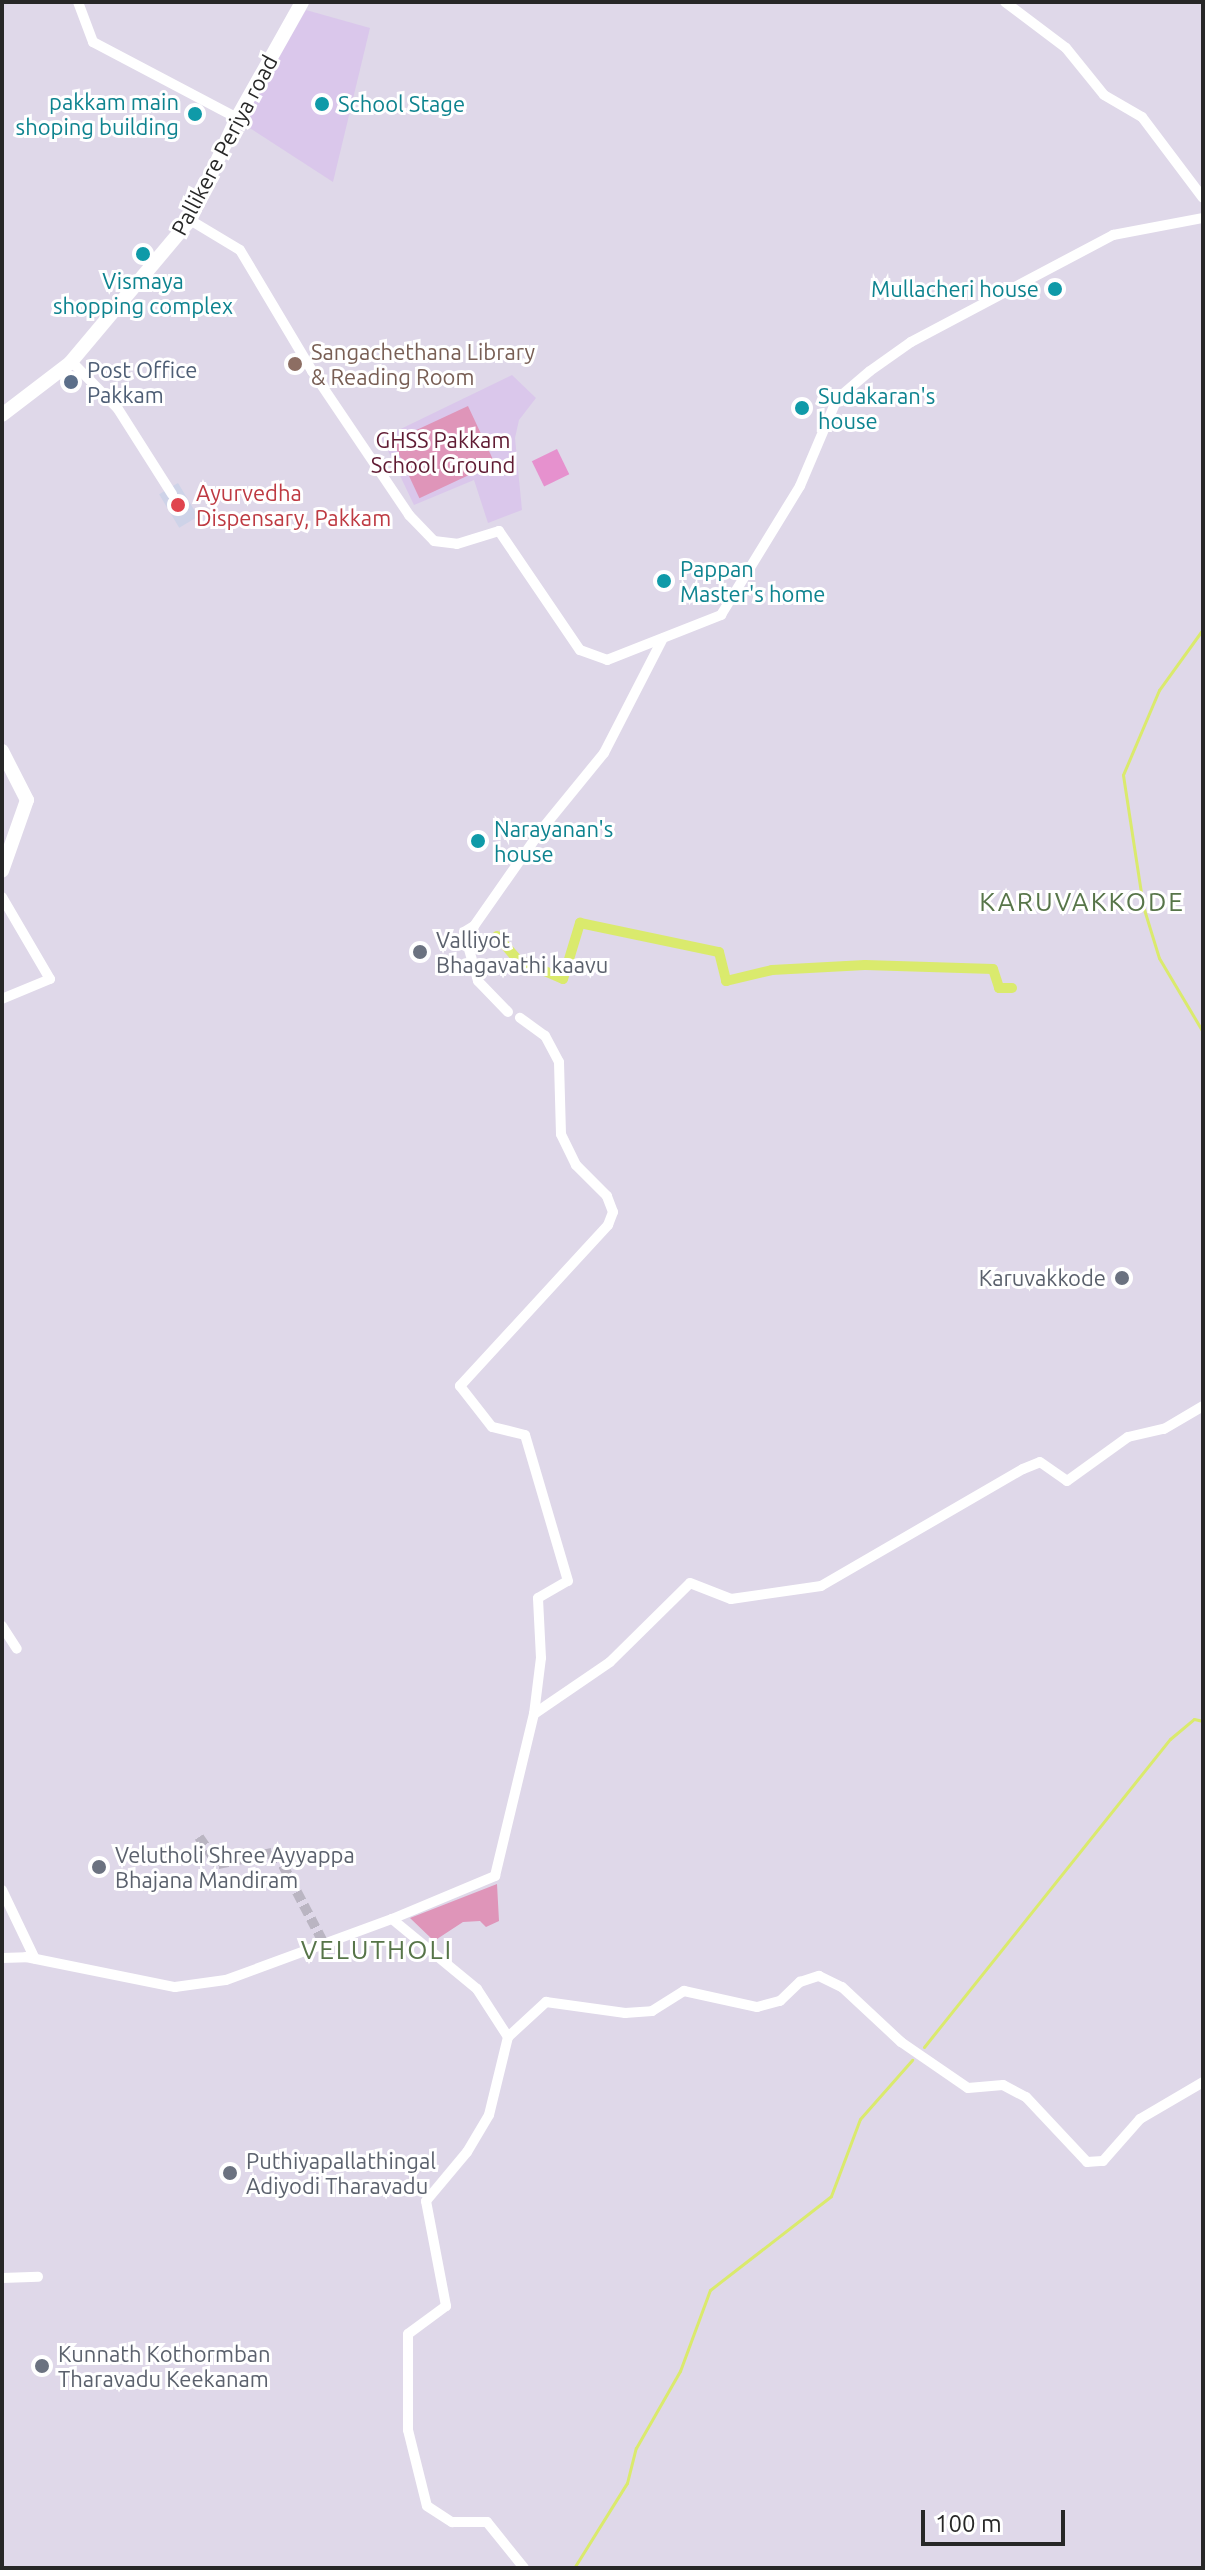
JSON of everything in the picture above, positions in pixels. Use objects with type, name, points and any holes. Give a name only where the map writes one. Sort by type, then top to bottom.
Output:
[{"type":"main road","name":"Pallikere Periya road","points":[[2,415],[71,361],[136,290],[190,220],[237,118],[302,2]]},
{"type":"main road","points":[[2,751],[27,800],[2,871]]},
{"type":"street","points":[[78,2],[93,42],[237,118]]},
{"type":"street","points":[[1005,2],[1066,48],[1104,95],[1142,117],[1203,198]]},
{"type":"street","points":[[190,220],[240,250],[312,371],[409,515],[434,541],[457,544],[499,531],[580,650],[607,660],[721,615],[800,486],[837,399],[870,371],[911,342],[1113,235],[1203,218]]},
{"type":"street","points":[[71,361],[118,409],[172,494]]},
{"type":"street","points":[[508,1012],[478,981],[464,932],[474,926],[542,829],[604,753],[663,638]]},
{"type":"street","points":[[2,897],[50,979],[2,999]]},
{"type":"street","points":[[2,1958],[35,1959],[175,1987],[226,1980],[392,1919],[495,1876],[534,1714],[541,1658],[538,1598],[568,1581],[525,1435],[492,1427],[460,1386],[608,1225],[613,1212],[607,1196],[576,1165],[561,1134],[559,1062],[545,1036],[520,1018]]},
{"type":"street","points":[[534,1714],[610,1662],[690,1583],[731,1599],[821,1586],[1023,1469],[1040,1462],[1067,1481],[1128,1437],[1164,1429],[1203,1406]]},
{"type":"street","points":[[2,1626],[17,1649]]},
{"type":"street","points":[[2,1890],[35,1959]]},
{"type":"street","points":[[392,1919],[477,1989],[508,2037]]},
{"type":"street","points":[[524,2568],[487,2522],[452,2522],[427,2506],[408,2430],[406,2383],[408,2334],[446,2306],[426,2201],[467,2152],[489,2115],[508,2037],[546,2002],[625,2013],[652,2011],[684,1991],[757,2007],[780,2001],[800,1982],[819,1976],[842,1987],[901,2042],[968,2088],[1003,2085],[1026,2097],[1087,2162],[1103,2161],[1140,2119],[1203,2082]]},
{"type":"street","points":[[2,2278],[38,2277]]},
{"type":"shaded area","points":[[306,10],[370,28],[333,182],[242,123]]},
{"type":"shaded area","points":[[512,375],[536,398],[519,420],[515,438],[522,510],[488,523],[474,480],[414,505],[382,438]]},
{"type":"shaded area","points":[[557,449],[569,474],[544,486],[532,461]]},
{"type":"shaded area","name":"Ayurvedha Dispensary, Pakkam","points":[[178,483],[198,516],[179,528],[159,494]]},
{"type":"green space","name":"GHSS Pakkam School Ground","points":[[468,406],[495,463],[419,498],[393,441]]},
{"type":"green space","points":[[497,1884],[499,1921],[486,1927],[480,1921],[463,1922],[434,1941],[410,1918]]},
{"type":"waterway","points":[[1203,629],[1159,690],[1123,775],[1143,906],[1159,958],[1203,1032]]},
{"type":"waterway","points":[[497,936],[517,959],[563,979],[580,923],[719,952],[726,981],[772,970],[865,965],[993,969],[999,988],[1012,988]]},
{"type":"waterway","points":[[924,2047],[1170,1739],[1194,1719],[1203,1721]]},
{"type":"waterway","points":[[574,2568],[627,2483],[636,2448],[680,2371],[710,2290],[831,2196],[860,2119],[912,2060]]},
{"type":"tunnel","points":[[199,1837],[218,1864],[276,1852],[324,1944]]},
{"type":"place","name":"School Stage","points":[[322,104]]},
{"type":"place","name":"pakkam main shoping building","points":[[195,114]]},
{"type":"place","name":"Vismaya shopping complex","points":[[143,254]]},
{"type":"place","name":"Mullacheri house","points":[[1055,289]]},
{"type":"place","name":"Sangachethana Library & Reading Room","points":[[295,364]]},
{"type":"place","name":"Post Office Pakkam","points":[[71,382]]},
{"type":"place","name":"Sudakaran's house","points":[[802,408]]},
{"type":"place","name":"Ayurvedha Dispensary, Pakkam","points":[[178,505]]},
{"type":"place","name":"Pappan Master's home","points":[[664,581]]},
{"type":"place","name":"Narayanan's house","points":[[478,841]]},
{"type":"place","name":"Valliyot Bhagavathi kaavu","points":[[420,952]]},
{"type":"place","name":"Karuvakkode","points":[[1122,1278]]},
{"type":"place","name":"Velutholi Shree Ayyappa Bhajana Mandiram","points":[[99,1867]]},
{"type":"place","name":"Puthiyapallathingal Adiyodi Tharavadu","points":[[230,2173]]},
{"type":"place","name":"Kunnath Kothormban Tharavadu Keekanam","points":[[42,2366]]},
{"type":"district","name":"KARUVAKKODE","points":[[1082,902]]},
{"type":"district","name":"VELUTHOLI","points":[[377,1950]]}]
